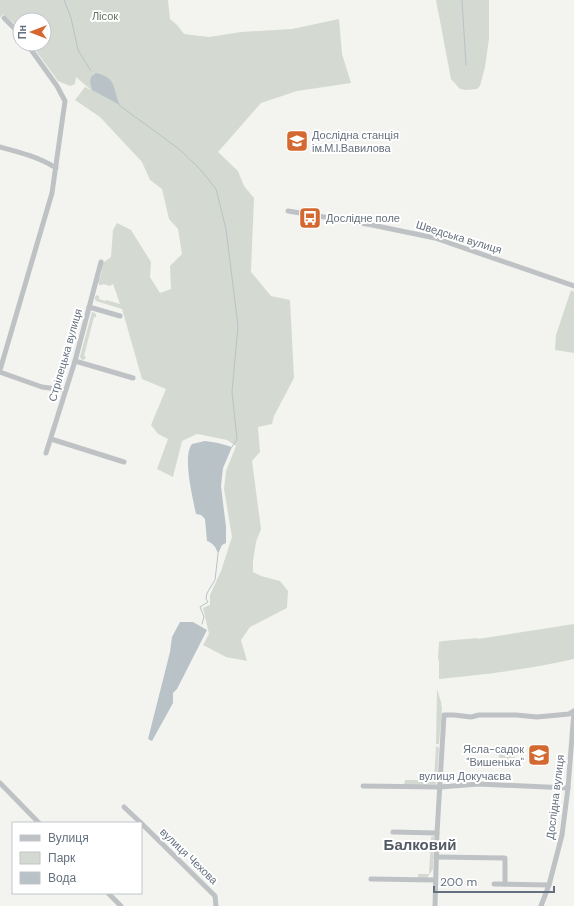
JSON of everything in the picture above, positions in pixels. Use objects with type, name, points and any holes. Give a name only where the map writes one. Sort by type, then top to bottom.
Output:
[{"type":"street","points":[[4,18],[12,26]]},
{"type":"street","points":[[33,52],[57,86],[65,102],[52,193],[0,371],[42,387],[65,390]]},
{"type":"street","points":[[0,147],[34,157],[47,162],[56,168]]},
{"type":"street","name":"Шведська вулиця","points":[[288,211],[372,224],[436,238],[574,286]]},
{"type":"street","name":"Стрілецька вулиця","points":[[46,453],[75,361],[101,262]]},
{"type":"street","points":[[89,307],[120,316]]},
{"type":"street","points":[[75,361],[133,378]]},
{"type":"street","points":[[51,439],[124,462]]},
{"type":"street","points":[[435,906],[437,833],[444,715],[469,717],[479,715],[516,715],[537,717],[569,714],[574,711]]},
{"type":"street","name":"Дослідна вулиця","points":[[541,906],[549,885],[562,835],[568,788],[574,711]]},
{"type":"street","points":[[0,783],[38,822]]},
{"type":"street","name":"вулиця Докучаєва","points":[[363,786],[440,787],[479,784],[568,788]]},
{"type":"street","name":"вулиця Чехова","points":[[124,807],[140,822]]},
{"type":"street","name":"вулиця Чехова","points":[[142,824],[215,896],[216,906]]},
{"type":"street","points":[[393,832],[437,833]]},
{"type":"street","points":[[436,857],[505,858],[505,884]]},
{"type":"street","points":[[371,879],[435,880]]},
{"type":"street","points":[[494,884],[549,885]]},
{"type":"street","points":[[109,894],[121,906]]},
{"type":"green space","name":"Лісок","points":[[0,0],[168,0],[170,19],[184,34],[209,37],[241,32],[292,29],[339,19],[342,54],[351,83],[297,91],[261,103],[218,152],[238,171],[244,186],[254,198],[251,272],[271,296],[290,300],[294,378],[274,416],[272,424],[258,427],[260,452],[252,461],[261,529],[256,542],[253,572],[261,576],[280,581],[288,591],[287,608],[250,627],[241,640],[247,661],[226,657],[203,645],[209,634],[203,608],[210,605],[210,595],[221,571],[232,537],[224,489],[226,471],[236,446],[227,440],[197,434],[182,441],[173,477],[157,469],[168,439],[158,434],[151,425],[166,389],[142,379],[122,309],[96,301],[95,299],[97,295],[99,296],[99,299],[120,304],[113,284],[110,286],[103,284],[99,285],[98,281],[102,267],[101,262],[104,262],[111,257],[113,230],[117,223],[131,230],[151,262],[150,277],[160,293],[171,289],[170,266],[182,254],[178,229],[169,219],[162,189],[150,180],[142,162],[100,117],[75,100],[85,87],[92,91],[76,77],[75,84],[70,86],[58,81],[37,52],[52,52],[52,12],[12,12],[12,22],[3,14],[0,18]]},
{"type":"green space","points":[[436,0],[489,0],[489,39],[485,67],[480,86],[477,89],[460,89],[451,79]]},
{"type":"green space","points":[[571,290],[574,292],[574,353],[555,350],[556,335]]},
{"type":"green space","points":[[92,312],[95,313],[96,317],[94,317],[84,356],[86,357],[82,360],[80,357]]},
{"type":"green space","points":[[574,624],[574,659],[507,671],[439,679],[439,642],[478,639]]},
{"type":"green space","points":[[437,689],[442,709],[439,744],[436,744]]},
{"type":"green space","points":[[436,746],[439,748],[436,784],[404,785],[405,780],[434,780]]},
{"type":"green space","points":[[499,750],[515,751],[515,760],[501,760],[501,758],[499,758]]},
{"type":"green space","points":[[434,836],[433,869],[427,878],[418,878],[418,874],[429,874],[431,837]]},
{"type":"water","points":[[96,73],[103,75],[111,81],[120,105],[92,90],[90,82],[91,77]]},
{"type":"water","points":[[205,441],[232,447],[223,468],[221,486],[226,527],[226,543],[222,545],[218,554],[214,546],[207,541],[205,519],[201,515],[196,514],[189,478],[189,450],[192,444]]},
{"type":"water","points":[[180,622],[193,622],[207,630],[177,689],[173,693],[173,703],[152,741],[148,739],[170,652],[172,637]]},
{"type":"waterway","points":[[64,0],[71,18],[78,50],[91,71]]},
{"type":"waterway","points":[[462,0],[466,65]]},
{"type":"waterway","points":[[119,105],[179,149],[200,169],[216,189],[226,229],[238,326],[232,392],[237,439],[232,447]]},
{"type":"waterway","points":[[202,624],[204,617],[200,607],[208,602],[206,599],[207,593],[215,580],[218,554]]},
{"type":"place","name":"Дослідна станція ім.М.І.Вавилова","points":[[297,141]]},
{"type":"place","name":"Дослідне поле","points":[[310,218]]},
{"type":"place","name":"Ясла-садок \"Вишенька\"","points":[[539,755]]},
{"type":"district","name":"Балковий","points":[[420,845]]}]
